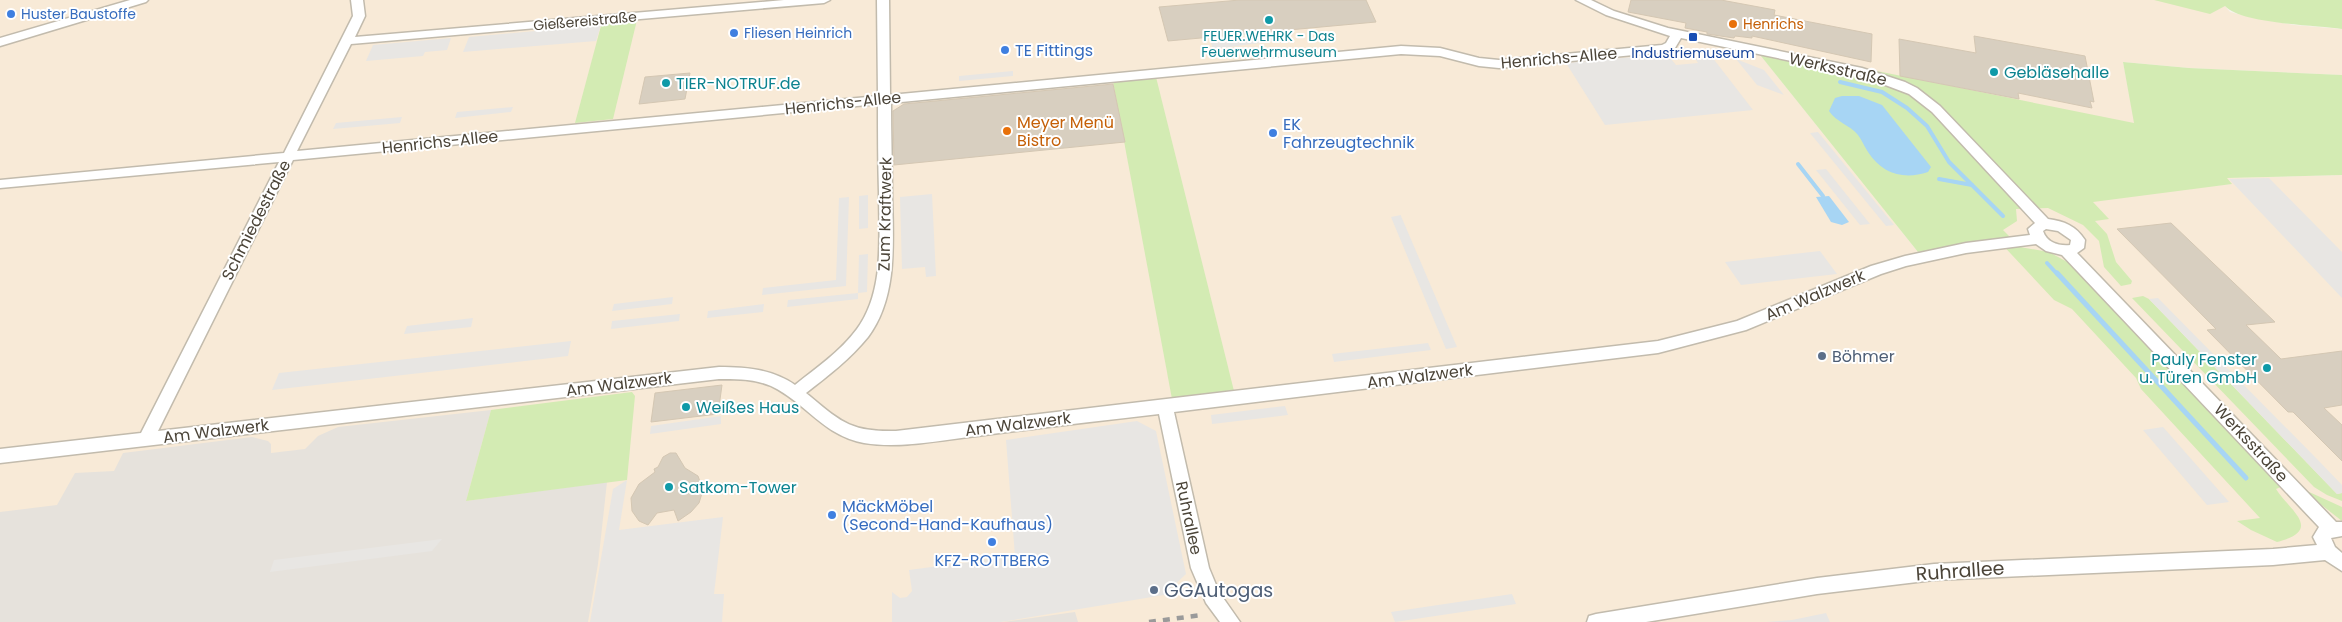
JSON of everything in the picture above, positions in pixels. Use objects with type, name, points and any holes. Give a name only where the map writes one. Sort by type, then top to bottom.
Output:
[{"type":"street","points":[[0,42],[142,0]]},
{"type":"street","name":"Schmiedestraße","points":[[146,439],[359,16],[357,0]]},
{"type":"street","name":"Gießereistraße","points":[[346,42],[824,0]]},
{"type":"street","name":"Zum Kraftwerk","points":[[795,392],[842,356],[863,332],[877,306],[886,267],[885,99],[882,0]]},
{"type":"street","name":"Werksstraße","points":[[1582,0],[1624,18],[1677,34],[1862,72],[1885,78],[1913,91],[1936,109],[2044,224]]},
{"type":"street","name":"Henrichs-Allee","points":[[0,184],[1402,50],[1440,52],[1479,62],[1498,64],[1665,48],[1671,45],[1677,34]]},
{"type":"street","points":[[2039,239],[2035,229],[2044,224],[2065,228],[2076,236],[2078,240],[2077,248],[2066,250]]},
{"type":"street","name":"Werksstraße","points":[[2039,239],[2051,247],[2066,250],[2337,529]]},
{"type":"street","name":"Am Walzwerk","points":[[0,456],[719,373],[760,374],[776,380],[795,392],[842,430],[866,437],[893,438],[1658,346],[1741,326],[1868,273],[1905,261],[1966,248],[2039,239]]},
{"type":"street","name":"Ruhrallee","points":[[1165,406],[1200,568],[1212,597],[1232,622]]},
{"type":"street","name":"Ruhrallee","points":[[2335,558],[2322,537],[2325,531],[2337,529]]},
{"type":"street","name":"Ruhrallee","points":[[1596,622],[1817,586],[1934,572],[2263,557],[2335,558]]},
{"type":"shaded area","points":[[0,0],[2220,0],[2230,12],[2249,17],[2294,25],[2342,29],[2342,75],[2189,68],[2123,62],[2135,124],[1754,47],[1918,252],[1997,239],[2011,208],[2231,184],[2226,178],[2342,175],[2342,622],[0,622]]},
{"type":"shaded area","points":[[601,25],[596,41],[463,52],[469,37]]},
{"type":"shaded area","name":"FEUER.WEHRK - Das Feuerwehrmuseum","points":[[1282,35],[1284,40],[1213,49],[1211,43]]},
{"type":"shaded area","points":[[451,38],[447,50],[425,52],[423,56],[366,61],[373,45]]},
{"type":"shaded area","points":[[1667,54],[1676,65],[1698,63],[1695,58],[1712,57],[1753,110],[1605,125],[1566,63]]},
{"type":"shaded area","points":[[1736,59],[1764,70],[1784,95],[1757,85]]},
{"type":"shaded area","points":[[1013,71],[1013,76],[959,81],[959,76]]},
{"type":"shaded area","points":[[513,107],[511,112],[455,118],[457,112]]},
{"type":"shaded area","points":[[402,117],[400,123],[333,129],[336,123]]},
{"type":"shaded area","points":[[1818,132],[1894,225],[1886,226],[1810,133]]},
{"type":"shaded area","points":[[1826,169],[1870,224],[1860,225],[1816,170]]},
{"type":"shaded area","points":[[2269,178],[2342,252],[2342,298],[2229,179]]},
{"type":"shaded area","points":[[932,194],[936,276],[926,277],[925,267],[902,269],[900,197]]},
{"type":"shaded area","points":[[868,195],[868,228],[859,229],[859,196]]},
{"type":"shaded area","points":[[849,197],[846,286],[762,295],[763,288],[836,280],[839,198]]},
{"type":"shaded area","points":[[1401,215],[1457,347],[1446,349],[1391,217]]},
{"type":"shaded area","points":[[1820,251],[1837,274],[1741,285],[1725,262]]},
{"type":"shaded area","points":[[868,254],[867,292],[858,293],[859,255]]},
{"type":"shaded area","points":[[858,293],[858,299],[787,307],[788,300]]},
{"type":"shaded area","points":[[673,297],[672,304],[612,311],[614,304]]},
{"type":"shaded area","name":"Pauly Fenster u. Türen GmbH","points":[[2158,298],[2342,485],[2342,493],[2337,494],[2149,299]]},
{"type":"shaded area","points":[[764,304],[763,312],[707,318],[708,311]]},
{"type":"shaded area","points":[[680,314],[679,321],[611,329],[612,321]]},
{"type":"shaded area","points":[[473,318],[471,327],[404,334],[407,326]]},
{"type":"shaded area","points":[[571,341],[568,356],[272,390],[279,373]]},
{"type":"shaded area","points":[[1428,343],[1431,350],[1334,362],[1332,354]]},
{"type":"shaded area","points":[[1285,406],[1288,415],[1212,424],[1211,415]]},
{"type":"shaded area","points":[[491,410],[466,501],[607,482],[598,564],[588,622],[0,622],[0,512],[57,505],[75,473],[114,471],[123,453],[252,437],[268,441],[271,444],[271,453],[305,449],[318,436],[338,427]]},
{"type":"shaded area","points":[[721,416],[721,424],[650,434],[651,426]]},
{"type":"shaded area","points":[[1137,421],[1156,431],[1186,574],[1164,595],[1001,622],[892,622],[892,592],[900,598],[907,597],[912,591],[909,570],[1015,556],[1006,440]]},
{"type":"shaded area","points":[[2163,427],[2229,502],[2207,505],[2143,430]]},
{"type":"shaded area","points":[[627,480],[619,530],[723,517],[714,594],[724,594],[722,622],[590,622],[613,489]]},
{"type":"shaded area","points":[[442,539],[432,551],[270,572],[274,560]]},
{"type":"shaded area","points":[[1512,594],[1516,604],[1395,622],[1391,612]]},
{"type":"shaded area","points":[[1075,612],[1078,622],[1003,622]]},
{"type":"shaded area","points":[[1826,613],[1830,622],[1766,622],[1792,620]]},
{"type":"green space","points":[[2154,0],[2342,0],[2342,29],[2280,23],[2246,17],[2225,6],[2210,14]]},
{"type":"green space","points":[[637,20],[613,119],[575,123],[602,22]]},
{"type":"green space","points":[[1753,46],[2134,123],[2123,62],[2189,68],[2342,75],[2342,175],[2227,178],[2232,184],[2093,202],[2109,219],[2095,221],[2107,234],[2116,262],[2132,281],[2131,284],[2121,286],[2104,267],[2099,241],[2083,225],[2048,208],[2016,209],[2017,221],[2003,230],[2020,247],[2049,252],[2071,264],[2283,486],[2276,489],[2299,519],[2301,526],[2299,532],[2277,542],[2237,521],[2260,518],[2141,389],[2136,378],[2072,309],[2054,300],[1997,239],[1918,252]]},
{"type":"green space","points":[[1156,77],[1234,391],[1172,399],[1113,82]]},
{"type":"green space","points":[[2143,296],[2149,299],[2337,494],[2342,493],[2342,501],[2314,487],[2132,298]]},
{"type":"green space","points":[[632,392],[635,396],[627,480],[466,501],[491,410]]},
{"type":"green space","points":[[2307,491],[2342,507],[2342,521],[2305,492]]},
{"type":"water","points":[[1859,96],[1882,105],[1931,167],[1928,172],[1902,175],[1880,166],[1868,152],[1858,135],[1835,118],[1829,111],[1835,98]]},
{"type":"water","points":[[1829,196],[1849,222],[1842,225],[1831,222],[1816,197]]},
{"type":"building","name":"FEUER.WEHRK - Das Feuerwehrmuseum","points":[[1240,0],[1366,0],[1376,22],[1168,41],[1159,7]]},
{"type":"building","points":[[1631,0],[1721,0],[1775,10],[1774,15],[1872,34],[1871,62],[1752,36],[1752,38],[1735,36],[1734,38],[1707,34],[1707,32],[1685,28],[1686,23],[1628,12]]},
{"type":"building","name":"Gebläsehalle","points":[[1974,36],[2085,56],[2094,102],[2090,101],[2092,108],[2018,93],[2019,99],[1900,76],[1899,39],[1976,53]]},
{"type":"building","name":"TIER-NOTRUF.de","points":[[690,73],[685,99],[639,104],[645,77]]},
{"type":"building","name":"Meyer Menü Bistro","points":[[1113,84],[1125,142],[894,165],[893,111],[904,104]]},
{"type":"building","name":"Pauly Fenster u. Türen GmbH","points":[[2171,223],[2275,322],[2246,325],[2281,359],[2342,351],[2342,405],[2324,408],[2342,425],[2342,461],[2293,412],[2288,412],[2207,330],[2216,329],[2117,229]]},
{"type":"building","name":"Weißes Haus","points":[[722,385],[718,414],[651,422],[655,393]]},
{"type":"building","name":"Satkom-Tower","points":[[670,453],[676,453],[685,468],[698,476],[703,490],[699,503],[691,512],[678,521],[674,510],[657,513],[648,525],[639,521],[632,511],[631,498],[639,484],[655,472],[654,469],[658,467],[663,457]]},
{"type":"waterway","points":[[1840,82],[1882,92],[1907,108],[1927,126],[1949,162],[1972,185]]},
{"type":"waterway","points":[[1798,164],[1823,196]]},
{"type":"waterway","points":[[1939,179],[1972,185]]},
{"type":"waterway","points":[[1972,185],[2003,216]]},
{"type":"waterway","points":[[2047,263],[2058,275]]},
{"type":"waterway","points":[[2057,273],[2246,478]]},
{"type":"railway","points":[[1149,622],[1202,615]]},
{"type":"place","name":"Huster Baustoffe","points":[[11,14]]},
{"type":"place","name":"FEUER.WEHRK - Das Feuerwehrmuseum","points":[[1269,20]]},
{"type":"place","name":"Henrichs","points":[[1733,24]]},
{"type":"place","name":"Fliesen Heinrich","points":[[734,33]]},
{"type":"place","name":"Industriemuseum","points":[[1693,37]]},
{"type":"place","name":"TE Fittings","points":[[1005,50]]},
{"type":"place","name":"Gebläsehalle","points":[[1994,72]]},
{"type":"place","name":"TIER-NOTRUF.de","points":[[666,83]]},
{"type":"place","name":"Meyer Menü Bistro","points":[[1007,131]]},
{"type":"place","name":"EK Fahrzeugtechnik","points":[[1273,133]]},
{"type":"place","name":"Böhmer","points":[[1822,356]]},
{"type":"place","name":"Pauly Fenster u. Türen GmbH","points":[[2267,368]]},
{"type":"place","name":"Weißes Haus","points":[[686,407]]},
{"type":"place","name":"Satkom-Tower","points":[[669,487]]},
{"type":"place","name":"MäckMöbel (Second-Hand-Kaufhaus)","points":[[832,515]]},
{"type":"place","name":"KFZ-ROTTBERG","points":[[992,542]]},
{"type":"place","name":"GGAutogas","points":[[1154,590]]}]
